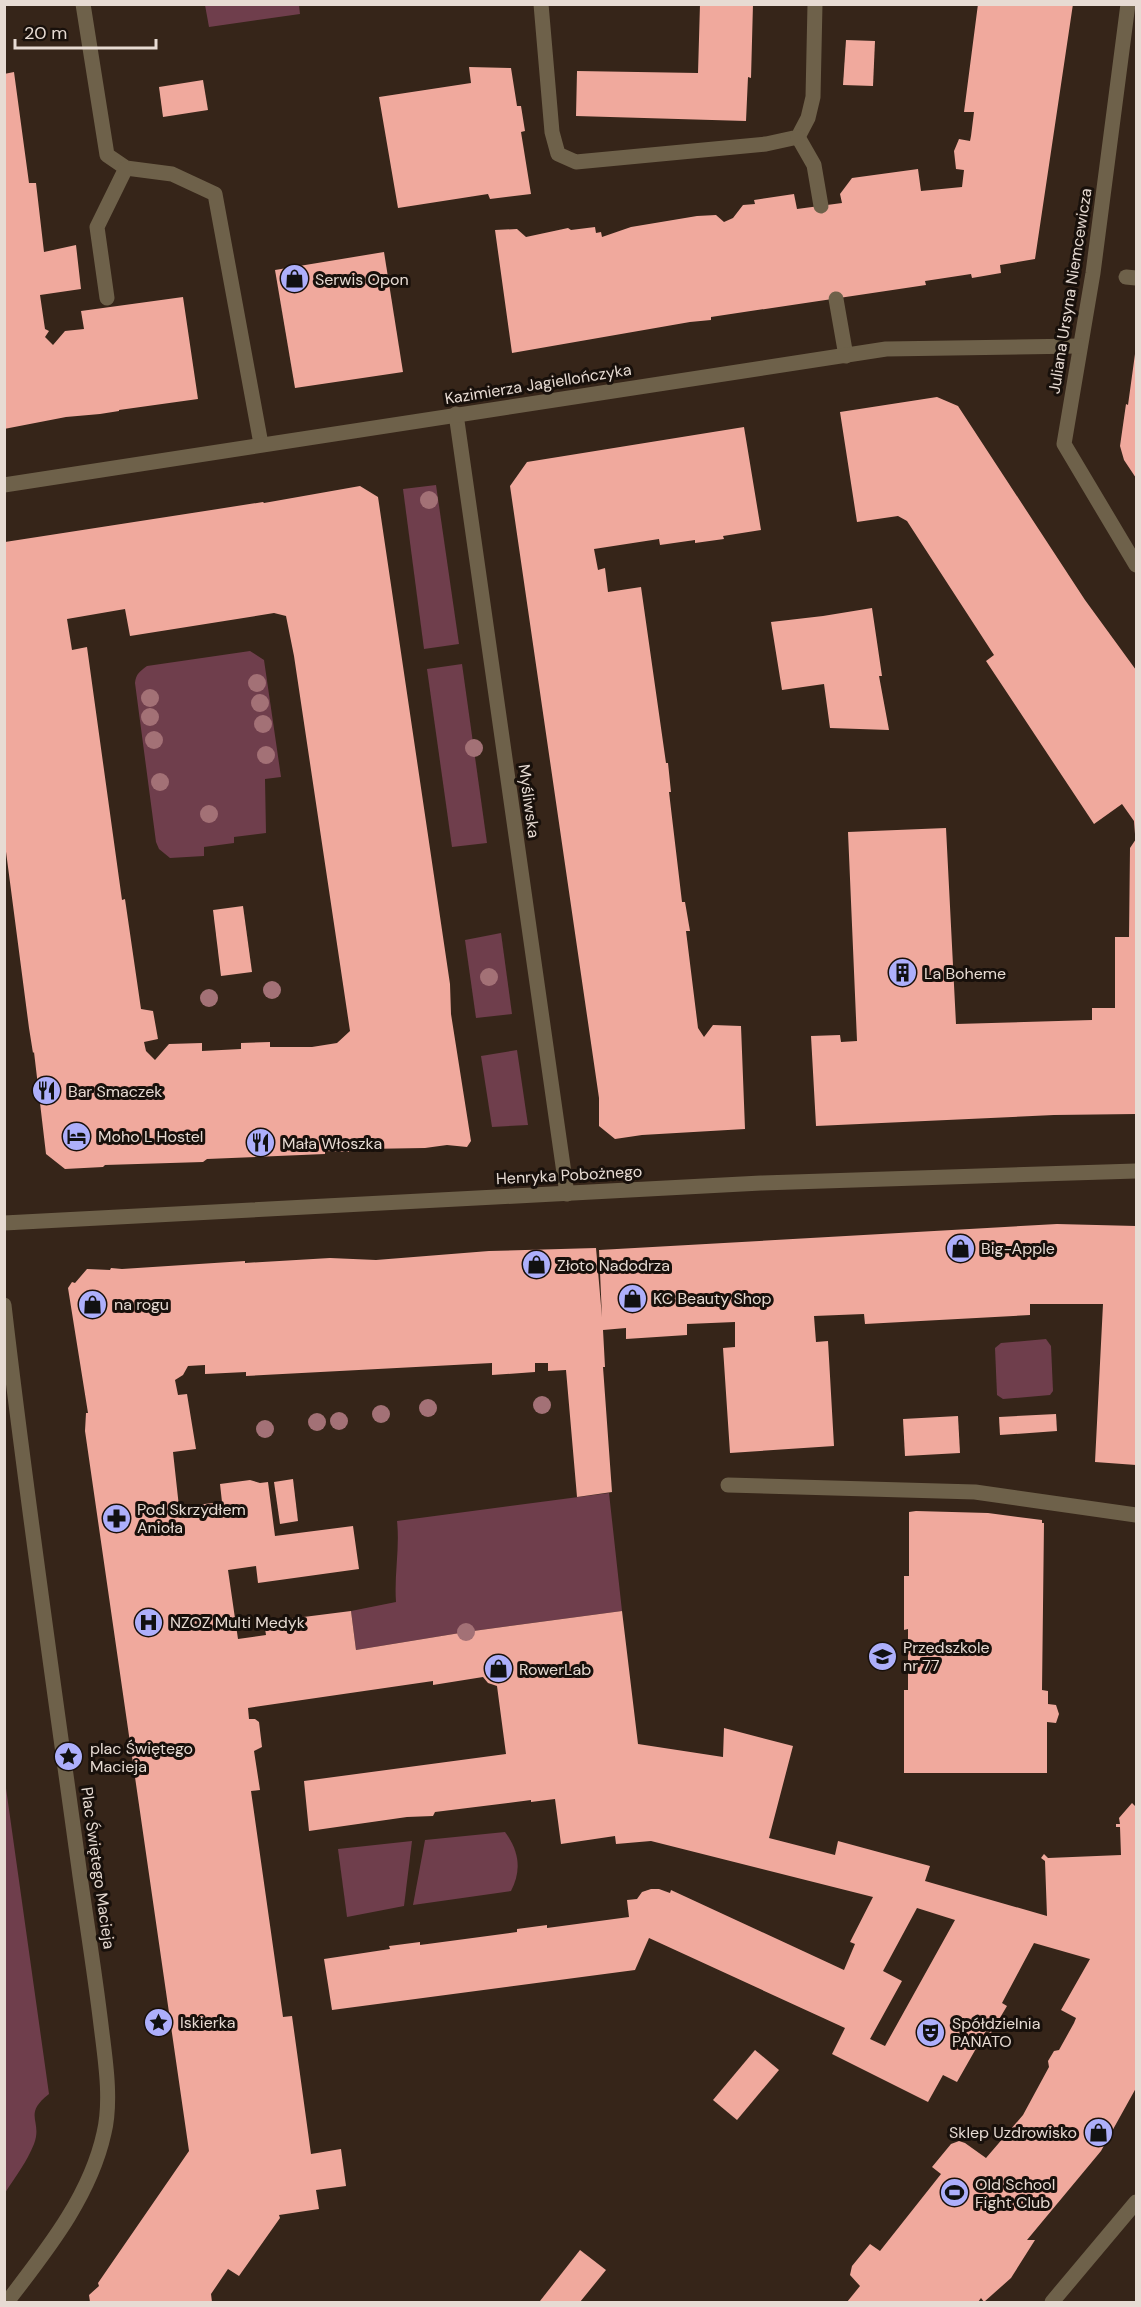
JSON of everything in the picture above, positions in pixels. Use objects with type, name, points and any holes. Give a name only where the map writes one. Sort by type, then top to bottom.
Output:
[{"type":"street","points":[[83,4],[107,154],[126,168],[172,174],[216,194],[261,444]]},
{"type":"street","points":[[541,4],[552,132],[558,154],[576,162],[766,144],[798,137],[808,118],[813,97],[815,4]]},
{"type":"street","name":"Juliana Ursyna Niemcewicza","points":[[1128,4],[1093,273],[1064,444],[1137,565]]},
{"type":"street","points":[[798,137],[814,165],[821,206]]},
{"type":"street","points":[[107,298],[97,226],[126,168]]},
{"type":"street","points":[[836,298],[846,356]]},
{"type":"street","name":"Kazimierza Jagiellończyka","points":[[4,485],[886,349],[1080,346]]},
{"type":"street","name":"Myśliwska","points":[[456,414],[567,1194]]},
{"type":"street","name":"Henryka Pobożnego","points":[[4,1223],[807,1181],[1137,1171]]},
{"type":"street","name":"Plac Świętego Macieja","points":[[4,1305],[26,1485],[96,1985],[107,2082],[105,2129],[97,2162],[80,2198],[45,2252],[7,2302]]},
{"type":"street","points":[[728,1485],[975,1492],[1137,1515]]},
{"type":"street","points":[[1052,2302],[1137,2202]]},
{"type":"shaded area","points":[[205,5],[299,5],[300,14],[209,27]]},
{"type":"shaded area","points":[[436,485],[459,644],[424,649],[403,489]]},
{"type":"shaded area","points":[[250,651],[264,660],[281,777],[265,779],[266,833],[234,837],[234,843],[204,847],[204,856],[170,858],[159,849],[156,842],[136,677],[147,666]]},
{"type":"shaded area","points":[[462,664],[487,843],[452,847],[427,669]]},
{"type":"shaded area","points":[[501,933],[512,1014],[476,1018],[465,940]]},
{"type":"shaded area","points":[[517,1050],[528,1125],[492,1127],[481,1056]]},
{"type":"shaded area","points":[[1046,1339],[1051,1346],[1053,1391],[1050,1395],[1003,1399],[997,1395],[995,1348],[1001,1343]]},
{"type":"shaded area","points":[[609,1493],[622,1611],[466,1632],[356,1650],[351,1611],[396,1602],[397,1521]]},
{"type":"shaded area","points":[[4,1774],[49,2094],[41,2101],[35,2113],[36,2136],[31,2151],[5,2193]]},
{"type":"shaded area","points":[[505,1832],[516,1853],[518,1868],[511,1891],[413,1905],[425,1840]]},
{"type":"shaded area","points":[[412,1841],[404,1906],[347,1917],[338,1849]]},
{"type":"building","points":[[700,4],[753,4],[751,78],[748,77],[746,121],[576,116],[577,71],[698,73]]},
{"type":"building","points":[[978,4],[1073,4],[1035,259],[1000,265],[1001,273],[972,278],[971,274],[925,281],[926,285],[711,317],[711,320],[512,353],[495,230],[517,229],[526,237],[568,228],[571,230],[595,227],[596,233],[601,232],[602,237],[631,227],[697,216],[716,215],[724,222],[733,218],[743,205],[755,204],[754,200],[794,194],[797,209],[842,203],[840,194],[852,178],[918,169],[921,191],[962,187],[964,170],[956,169],[954,151],[959,139],[970,141],[971,136],[974,112],[964,112]]},
{"type":"building","points":[[846,40],[875,41],[873,86],[843,85]]},
{"type":"building","points":[[469,67],[511,68],[517,106],[521,106],[525,131],[521,132],[531,194],[490,199],[488,194],[398,208],[379,97],[471,83]]},
{"type":"building","points":[[14,72],[29,183],[36,183],[44,252],[76,245],[81,289],[40,295],[45,329],[49,331],[45,337],[53,345],[65,331],[84,329],[81,311],[183,297],[198,399],[66,417],[4,429],[4,74]]},
{"type":"building","points":[[203,80],[208,110],[163,117],[159,87]]},
{"type":"building","points":[[384,252],[403,372],[295,388],[275,270]]},
{"type":"building","points":[[1135,354],[1136,478],[1124,460],[1120,446]]},
{"type":"building","points":[[937,397],[958,406],[1085,600],[1136,670],[1136,834],[1134,821],[1122,804],[1094,824],[986,661],[994,655],[907,521],[898,516],[857,522],[840,412]]},
{"type":"building","points":[[744,427],[761,530],[695,543],[695,540],[660,545],[659,539],[594,549],[598,570],[605,568],[608,592],[641,587],[666,763],[668,763],[671,792],[669,792],[682,902],[685,902],[690,931],[686,931],[698,1028],[704,1037],[713,1025],[741,1026],[745,1129],[642,1135],[615,1139],[599,1126],[599,1098],[510,486],[527,462]]},
{"type":"building","points":[[360,486],[378,497],[471,1141],[467,1147],[447,1145],[425,1148],[365,1149],[365,1147],[356,1147],[356,1150],[349,1150],[349,1152],[325,1151],[325,1154],[207,1159],[203,1162],[105,1165],[65,1169],[46,1154],[5,844],[5,542],[264,503]],"holes":[[[125,609],[130,636],[274,613],[286,616],[294,656],[350,1031],[337,1043],[312,1047],[270,1047],[270,1042],[241,1043],[241,1049],[202,1051],[202,1043],[169,1044],[155,1060],[146,1051],[144,1042],[158,1039],[153,1011],[141,1009],[125,899],[122,900],[87,647],[72,650],[67,619]]]},
{"type":"building","points":[[872,608],[882,676],[879,676],[889,730],[830,728],[824,684],[782,690],[771,622]]},
{"type":"building","name":"La Boheme","points":[[946,828],[956,1024],[1092,1020],[1092,1008],[1115,1008],[1115,937],[1129,937],[1130,848],[1136,839],[1136,1114],[1054,1115],[816,1126],[811,1036],[840,1035],[841,1042],[857,1041],[848,832]]},
{"type":"building","points":[[243,906],[252,972],[221,976],[213,910]]},
{"type":"building","points":[[1057,1224],[1136,1226],[1136,1465],[1095,1462],[1103,1304],[1030,1304],[1030,1315],[865,1324],[864,1314],[814,1316],[816,1342],[828,1341],[834,1446],[730,1453],[723,1348],[735,1347],[735,1322],[687,1324],[687,1335],[626,1339],[626,1328],[603,1330],[605,1367],[603,1367],[612,1492],[577,1497],[566,1370],[548,1371],[548,1363],[535,1363],[535,1372],[492,1375],[492,1363],[246,1376],[246,1372],[205,1374],[205,1365],[188,1366],[183,1375],[175,1380],[178,1395],[187,1394],[196,1449],[173,1452],[179,1507],[222,1502],[220,1484],[250,1480],[260,1483],[268,1482],[275,1536],[353,1526],[359,1569],[258,1583],[256,1566],[228,1570],[238,1639],[266,1635],[264,1622],[351,1611],[356,1650],[466,1632],[622,1611],[638,1744],[723,1757],[724,1728],[793,1746],[769,1838],[835,1855],[838,1841],[930,1866],[925,1881],[1047,1916],[1045,1861],[1041,1858],[1044,1854],[1048,1858],[1121,1855],[1120,1827],[1116,1827],[1116,1824],[1120,1824],[1119,1818],[1132,1803],[1136,1807],[1136,2088],[1101,2151],[1027,2240],[1035,2240],[1011,2278],[984,2302],[981,2298],[978,2302],[847,2302],[860,2286],[850,2275],[852,2266],[870,2244],[880,2251],[941,2174],[932,2167],[951,2144],[959,2141],[965,2143],[986,2158],[1023,2115],[1049,2067],[1048,2061],[1054,2051],[1059,2050],[1074,2023],[1076,2018],[1061,2010],[1090,1959],[1034,1943],[1002,2003],[1007,2006],[991,2033],[986,2031],[957,2082],[943,2075],[928,2102],[832,2054],[845,2028],[649,1938],[635,1970],[332,2010],[324,1959],[390,1949],[389,1946],[420,1942],[420,1945],[517,1932],[517,1929],[547,1925],[547,1928],[629,1917],[627,1900],[637,1899],[642,1892],[651,1889],[670,1893],[671,1890],[844,1970],[855,1944],[850,1942],[873,1897],[651,1841],[616,1844],[615,1836],[561,1844],[555,1799],[435,1812],[433,1816],[407,1817],[309,1831],[304,1781],[506,1754],[497,1686],[488,1683],[483,1677],[433,1685],[433,1681],[248,1708],[249,1719],[259,1722],[262,1747],[254,1751],[260,1790],[251,1791],[283,2017],[292,2016],[311,2154],[341,2149],[346,2186],[316,2190],[319,2209],[279,2215],[280,2218],[239,2276],[228,2269],[211,2294],[212,2302],[90,2302],[89,2295],[99,2286],[98,2283],[189,2151],[85,1431],[86,1413],[88,1413],[68,1288],[87,1269],[110,1270],[111,1268],[330,1258],[376,1260],[489,1251],[596,1248],[602,1317],[599,1250]],"holes":[[[917,1908],[955,1920],[885,2046],[870,2039],[902,1981],[883,1971]]]},
{"type":"building","points":[[1056,1414],[1057,1431],[1000,1435],[999,1417]]},
{"type":"building","points":[[958,1416],[960,1453],[905,1456],[903,1419]]},
{"type":"building","points":[[293,1479],[298,1521],[280,1524],[274,1482]]},
{"type":"building","points":[[909,1512],[988,1513],[1042,1520],[1044,1523],[1042,1690],[1048,1691],[1048,1704],[1056,1705],[1059,1714],[1056,1723],[1047,1722],[1047,1773],[904,1773],[904,1690],[908,1690],[908,1629],[904,1630],[904,1576],[909,1576]]},
{"type":"building","points":[[755,2050],[779,2070],[737,2120],[713,2100]]},
{"type":"building","points":[[580,2250],[606,2270],[580,2302],[540,2301]]},
{"type":"place","name":"Serwis Opon","points":[[294,279]]},
{"type":"place","name":"La Boheme","points":[[903,973]]},
{"type":"place","name":"Bar Smaczek","points":[[47,1091]]},
{"type":"place","name":"Moho L Hostel","points":[[77,1136]]},
{"type":"place","name":"Mała Włoszka","points":[[261,1143]]},
{"type":"place","name":"Big-Apple","points":[[960,1248]]},
{"type":"place","name":"Złoto Nadodrza","points":[[536,1265]]},
{"type":"place","name":"KC Beauty Shop","points":[[632,1298]]},
{"type":"place","name":"na rogu","points":[[93,1304]]},
{"type":"place","name":"Pod Skrzydłem Anioła","points":[[116,1518]]},
{"type":"place","name":"NZOZ Multi Medyk","points":[[149,1622]]},
{"type":"place","name":"Przedszkole nr 77","points":[[882,1656]]},
{"type":"place","name":"RowerLab","points":[[498,1669]]},
{"type":"place","name":"plac Świętego Macieja","points":[[69,1757]]},
{"type":"place","name":"Iskierka","points":[[159,2022]]},
{"type":"place","name":"Spółdzielnia PANATO","points":[[931,2032]]},
{"type":"place","name":"Sklep Uzdrowisko","points":[[1098,2132]]},
{"type":"place","name":"Old School Fight Club","points":[[954,2193]]}]
